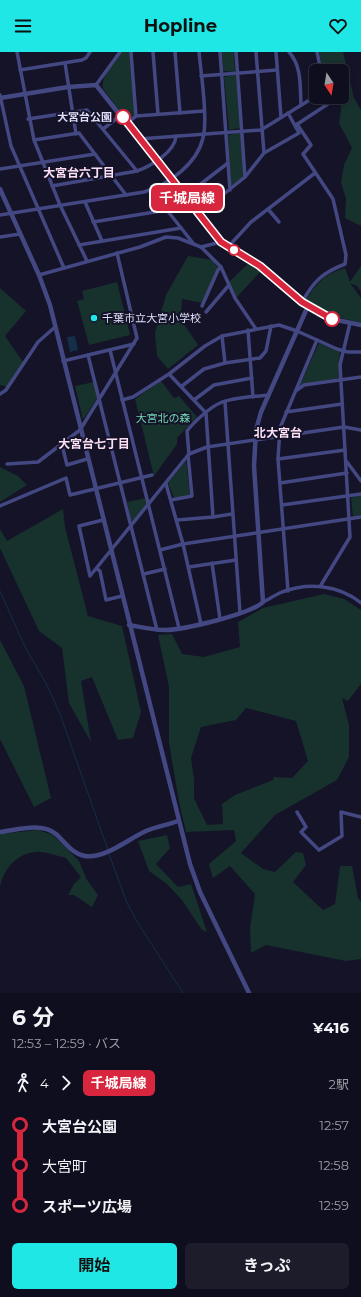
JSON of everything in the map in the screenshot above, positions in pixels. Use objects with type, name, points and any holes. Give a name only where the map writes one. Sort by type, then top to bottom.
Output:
[{"type":"street","points":[[17,52],[28,119],[34,140],[60,205],[87,262]]},
{"type":"street","points":[[20,70],[84,60],[90,52]]},
{"type":"street","points":[[0,98],[68,87],[96,85],[120,52]]},
{"type":"street","points":[[131,52],[136,116]]},
{"type":"street","points":[[153,52],[158,114]]},
{"type":"street","points":[[175,52],[180,113]]},
{"type":"street","points":[[0,215],[151,190],[171,179],[194,157],[200,146],[204,133],[204,111],[199,52]]},
{"type":"street","points":[[220,52],[230,190]]},
{"type":"street","points":[[236,52],[245,177]]},
{"type":"street","points":[[256,52],[264,153]]},
{"type":"street","points":[[276,52],[281,117]]},
{"type":"street","points":[[289,52],[295,59],[298,69],[301,105]]},
{"type":"street","points":[[317,52],[320,64]]},
{"type":"street","points":[[65,63],[76,134]]},
{"type":"street","points":[[201,76],[277,70]]},
{"type":"street","points":[[96,85],[221,242],[260,266],[308,306],[332,319],[361,325]]},
{"type":"street","points":[[0,95],[9,139],[37,209],[64,268]]},
{"type":"street","points":[[139,138],[261,130],[309,100]]},
{"type":"street","points":[[296,124],[328,104]]},
{"type":"street","points":[[28,119],[84,110],[90,111],[137,171]]},
{"type":"street","points":[[127,123],[136,116],[204,111]]},
{"type":"street","points":[[288,113],[311,145],[303,154],[333,199],[346,255],[345,264],[324,273],[312,285],[302,302]]},
{"type":"street","points":[[104,129],[121,115]]},
{"type":"street","points":[[199,214],[245,177],[264,153],[299,133],[296,124]]},
{"type":"street","points":[[34,140],[79,133],[126,195]]},
{"type":"street","points":[[52,186],[112,177],[137,171],[156,160],[170,148],[176,136]]},
{"type":"street","points":[[0,169],[95,154]]},
{"type":"street","points":[[185,196],[228,163]]},
{"type":"street","points":[[228,247],[251,222],[315,173]]},
{"type":"street","points":[[0,189],[39,275],[50,305],[87,459],[190,864],[200,892],[250,993]]},
{"type":"street","points":[[151,190],[193,243]]},
{"type":"street","points":[[85,202],[102,241]]},
{"type":"street","points":[[268,209],[279,222]]},
{"type":"street","points":[[93,222],[167,210]]},
{"type":"street","points":[[79,245],[181,228]]},
{"type":"street","points":[[0,237],[20,234]]},
{"type":"street","points":[[39,275],[150,244],[166,237],[193,243],[201,247],[221,267],[235,298],[256,329]]},
{"type":"street","points":[[201,247],[221,242]]},
{"type":"street","points":[[7,464],[38,462],[80,430],[134,344],[137,338],[117,253]]},
{"type":"street","points":[[202,306],[218,270],[221,267]]},
{"type":"street","points":[[206,312],[229,285]]},
{"type":"street","points":[[263,602],[254,466],[255,440],[258,421],[308,306]]},
{"type":"street","points":[[321,585],[350,537],[349,496],[340,365],[350,323]]},
{"type":"street","points":[[122,400],[133,397],[169,374],[205,346],[222,336],[248,330],[279,325],[297,331],[343,351],[361,352]]},
{"type":"street","points":[[182,386],[204,369],[225,363],[250,360],[264,356],[271,326]]},
{"type":"street","points":[[0,394],[6,390],[38,342],[55,327]]},
{"type":"street","points":[[248,330],[253,398]]},
{"type":"street","points":[[222,336],[225,363]]},
{"type":"street","points":[[288,591],[278,459],[280,428],[317,340]]},
{"type":"street","points":[[63,361],[134,344]]},
{"type":"street","points":[[110,350],[179,628]]},
{"type":"street","points":[[88,355],[144,574],[156,630]]},
{"type":"street","points":[[169,374],[206,413],[207,447],[213,517]]},
{"type":"street","points":[[194,400],[214,385],[252,378]]},
{"type":"street","points":[[295,392],[304,385],[361,378]]},
{"type":"street","points":[[171,500],[192,496],[187,431],[192,424],[215,406],[225,402],[269,395]]},
{"type":"street","points":[[225,402],[240,613]]},
{"type":"street","points":[[286,412],[342,404]]},
{"type":"street","points":[[103,520],[79,526],[90,576],[188,455],[207,447],[344,427],[361,430]]},
{"type":"street","points":[[62,445],[67,465],[87,459]]},
{"type":"street","points":[[278,459],[345,450]]},
{"type":"street","points":[[346,461],[361,480]]},
{"type":"street","points":[[280,483],[347,472]]},
{"type":"street","points":[[0,506],[66,478],[70,495],[152,475]]},
{"type":"street","points":[[166,484],[189,567],[201,624]]},
{"type":"street","points":[[282,505],[361,494]]},
{"type":"street","points":[[177,520],[232,514]]},
{"type":"street","points":[[160,550],[183,544],[361,517]]},
{"type":"street","points":[[189,567],[236,560]]},
{"type":"street","points":[[212,563],[220,619]]},
{"type":"street","points":[[97,569],[100,571],[106,600],[122,596]]},
{"type":"street","points":[[144,574],[165,569]]},
{"type":"street","points":[[129,624],[156,630],[201,624],[240,613],[288,591],[321,585],[349,593],[361,603]]},
{"type":"street","points":[[298,812],[306,828],[301,832],[319,850],[342,836],[341,812],[361,817]]},
{"type":"street","points":[[0,832],[40,828],[55,833],[73,851],[79,854],[91,856],[108,851],[148,831],[178,821]]},
{"type":"green space","points":[[121,52],[130,52],[135,114],[127,120],[103,89],[106,74]]},
{"type":"green space","points":[[222,52],[234,52],[235,72],[223,71]]},
{"type":"green space","points":[[319,52],[343,52],[346,64],[322,64]]},
{"type":"green space","points":[[235,75],[240,128],[229,130],[224,77]]},
{"type":"green space","points":[[349,77],[354,98],[361,110],[361,226],[345,218],[346,199],[341,182],[344,165],[352,148],[339,123],[341,104],[349,104]]},
{"type":"green space","points":[[239,133],[241,135],[244,176],[233,186],[231,185],[228,135]]},
{"type":"green space","points":[[188,256],[212,260],[219,269],[202,303],[182,299],[181,320],[198,345],[168,369],[157,356],[155,333],[166,295]]},
{"type":"green space","points":[[251,261],[262,270],[236,298],[229,282]]},
{"type":"green space","points":[[361,266],[361,292],[357,286],[350,283],[361,298],[361,323],[329,315],[305,301],[317,284],[326,276],[345,268],[350,282]]},
{"type":"green space","points":[[117,282],[130,335],[89,345],[77,301],[84,299],[82,291]]},
{"type":"green space","points":[[0,288],[26,311],[5,336],[23,362],[7,387],[0,385]]},
{"type":"green space","points":[[319,343],[340,351],[339,378],[300,385]]},
{"type":"green space","name":"大宮北の森","points":[[161,381],[174,398],[179,396],[197,417],[177,438],[177,444],[154,476],[135,399]]},
{"type":"green space","points":[[94,382],[98,397],[83,420],[75,386]]},
{"type":"green space","points":[[186,461],[190,495],[174,498],[168,483]]},
{"type":"green space","points":[[0,467],[18,476],[27,485],[0,502]]},
{"type":"green space","points":[[361,495],[361,515],[353,517],[351,498]]},
{"type":"green space","points":[[146,498],[147,503],[133,521],[131,520],[127,502]]},
{"type":"green space","points":[[63,509],[65,527],[88,616],[122,626],[141,712],[133,738],[118,740],[92,677],[81,681],[91,742],[69,703],[62,648],[39,631],[0,548],[0,529],[7,541]]},
{"type":"green space","points":[[324,594],[344,599],[361,610],[361,684],[348,701],[342,698],[349,725],[349,757],[337,780],[275,815],[241,853],[263,869],[275,872],[296,852],[303,853],[306,865],[293,882],[323,910],[335,904],[340,866],[352,866],[358,898],[361,902],[361,959],[346,961],[266,945],[251,953],[250,928],[255,894],[230,866],[213,878],[209,864],[236,841],[234,830],[186,832],[179,802],[169,743],[169,687],[158,635],[172,634],[182,654],[204,657],[240,647],[238,622],[263,608]],"holes":[[[246,708],[296,721],[308,761],[292,778],[274,777],[273,780],[235,795],[222,804],[223,824],[207,825],[194,798],[194,779],[191,758],[201,727],[236,720]]]},
{"type":"green space","points":[[0,640],[24,686],[51,798],[34,807],[0,739]]},
{"type":"green space","points":[[38,830],[53,835],[79,861],[87,880],[98,895],[92,907],[74,895],[68,895],[74,884],[81,877],[66,858],[46,853],[28,853],[16,859],[7,869],[0,887],[0,834]]},
{"type":"green space","points":[[167,835],[170,848],[156,864],[178,887],[191,884],[207,932],[202,930],[182,900],[167,884],[149,871],[138,841]]},
{"type":"water","points":[[75,336],[78,350],[70,352],[67,337]]},
{"type":"waterway","points":[[0,591],[25,647],[47,685],[60,714],[108,850]]},
{"type":"waterway","points":[[109,854],[127,903],[138,923],[183,993]]},
{"type":"bus line","name":"千城局線","points":[[123,117],[221,242],[260,266],[288,292],[302,302],[332,319]]},
{"type":"place","name":"大宮台公園","points":[[123,117]]},
{"type":"place","name":"千葉市立大宮小学校","points":[[94,318]]},
{"type":"district","name":"大宮台六丁目","points":[[79,172]]},
{"type":"district","name":"北大宮台","points":[[278,432]]},
{"type":"district","name":"大宮台七丁目","points":[[94,443]]}]
